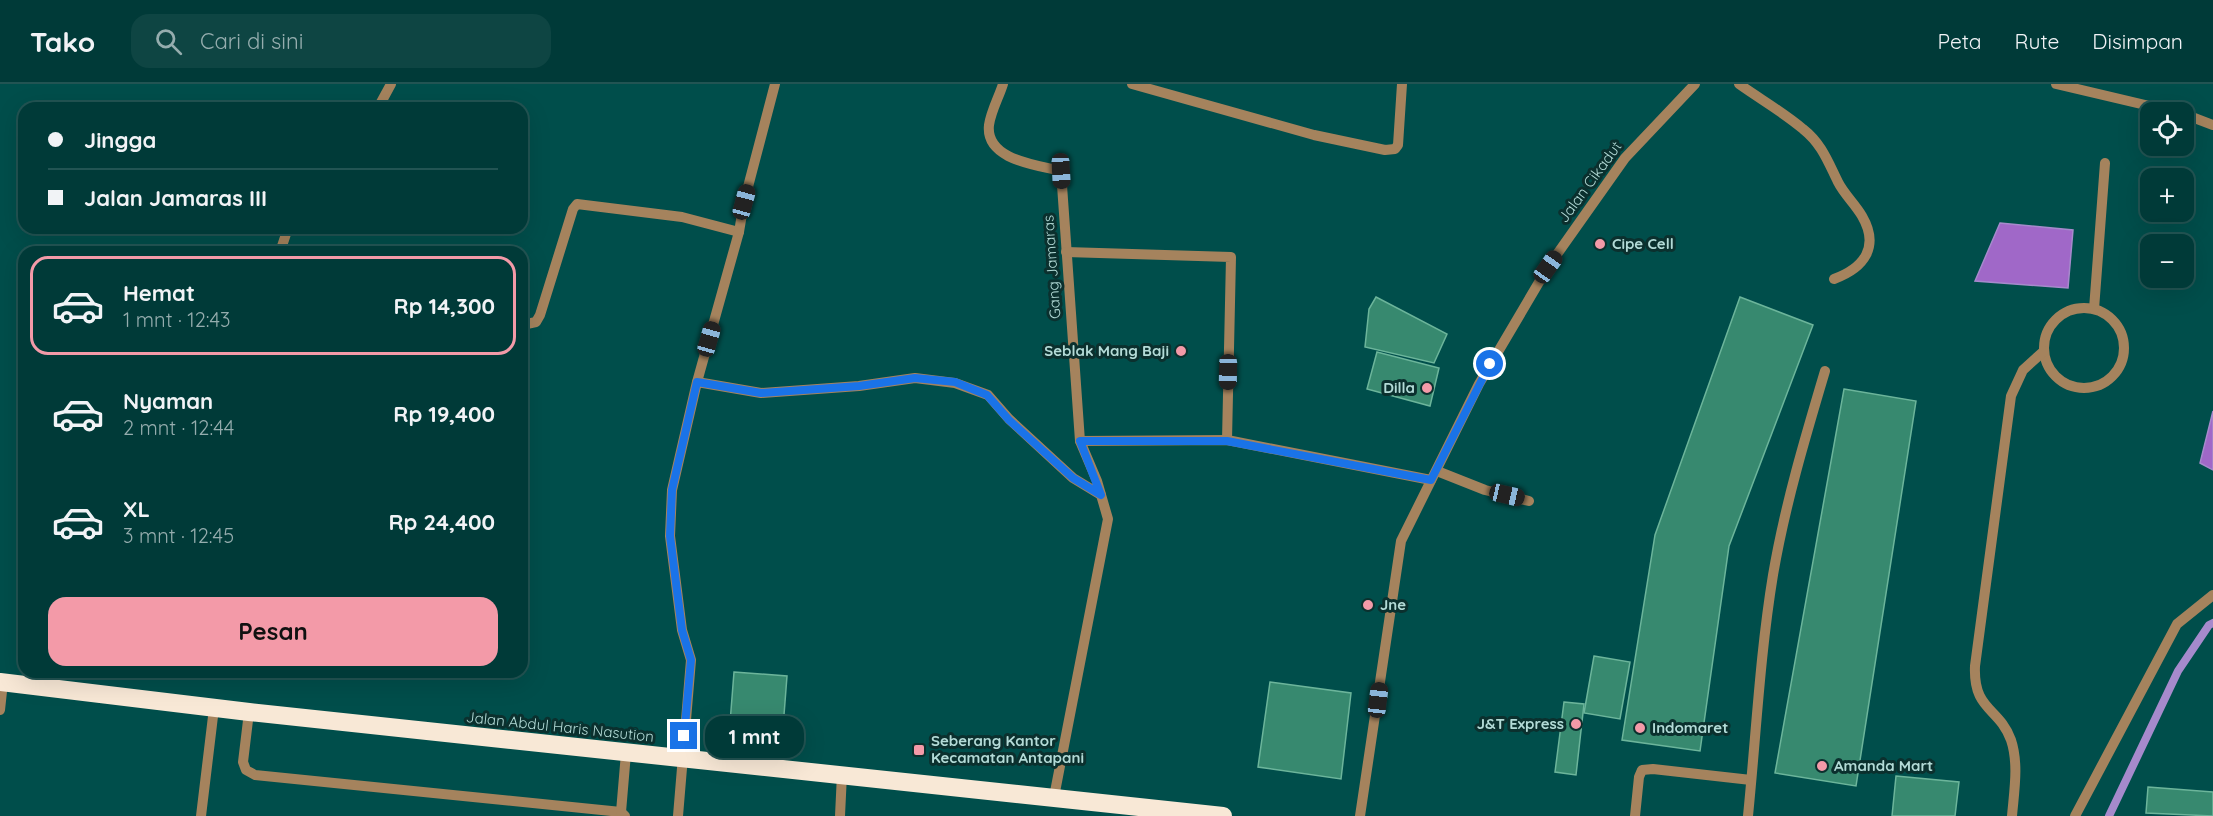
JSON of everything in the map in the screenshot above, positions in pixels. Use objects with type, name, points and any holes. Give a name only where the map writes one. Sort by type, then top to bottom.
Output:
[{"type":"highway","name":"Jalan Abdul Haris Nasution","points":[[2,682],[55,680],[213,708],[1054,797],[1143,812],[1223,816]]},
{"type":"street","points":[[381,102],[391,84]]},
{"type":"street","points":[[678,816],[691,660],[682,630],[670,536],[672,490],[697,382],[739,232],[744,202],[775,84]]},
{"type":"street","name":"Gang Jamaras","points":[[1003,84],[989,123],[989,136],[993,145],[1001,152],[1016,159],[1061,171],[1080,441],[1108,519],[1054,797]]},
{"type":"street","points":[[1132,84],[1162,88],[1314,135],[1385,150],[1395,149],[1398,145],[1402,84]]},
{"type":"street","name":"Jalan Cikadut","points":[[1360,816],[1401,541],[1479,384],[1548,267],[1625,158],[1695,84]]},
{"type":"street","points":[[1739,84],[1804,129],[1823,149],[1839,184],[1862,216],[1870,233],[1868,250],[1854,272],[1834,279]]},
{"type":"street","points":[[2056,84],[2140,104]]},
{"type":"street","points":[[2194,118],[2213,125]]},
{"type":"street","points":[[2094,309],[2105,163]]},
{"type":"street","points":[[528,324],[536,322],[540,315],[573,209],[578,204],[682,217],[739,232]]},
{"type":"street","points":[[1066,252],[1231,257],[1227,441]]},
{"type":"street","points":[[2082,308],[2094,309],[2108,315],[2118,326],[2124,339],[2125,354],[2120,368],[2110,380],[2097,387],[2083,389],[2068,385],[2056,377],[2047,365],[2044,351],[2048,332],[2058,317],[2082,308]]},
{"type":"street","points":[[2012,816],[2015,766],[2010,740],[2001,724],[1983,703],[1974,685],[1975,666],[2010,396],[2023,370],[2044,351]]},
{"type":"street","points":[[1748,816],[1773,577],[1785,515],[1808,424],[1825,371]]},
{"type":"street","points":[[697,382],[761,393],[859,386],[915,378],[955,382],[987,395],[1009,420],[1073,478],[1101,495]]},
{"type":"street","points":[[1080,441],[1227,441],[1434,475],[1529,501]]},
{"type":"street","points":[[2075,816],[2177,624],[2213,595]]},
{"type":"street","points":[[0,710],[2,682]]},
{"type":"street","points":[[201,816],[213,708]]},
{"type":"street","points":[[249,712],[243,762],[246,770],[255,775],[623,814],[626,753]]},
{"type":"street","points":[[1635,816],[1639,777],[1642,770],[1653,769],[1751,780]]},
{"type":"street","points":[[840,816],[842,774]]},
{"type":"shaded area","points":[[2000,223],[2073,230],[2068,288],[1975,281]]},
{"type":"shaded area","points":[[2213,411],[2213,470],[2200,463]]},
{"type":"building","points":[[1376,297],[1447,334],[1434,363],[1365,347],[1369,309]]},
{"type":"building","points":[[1740,297],[1813,325],[1729,546],[1700,751],[1622,740],[1655,535]]},
{"type":"building","points":[[1377,352],[1439,368],[1430,406],[1367,389]]},
{"type":"building","points":[[1844,389],[1916,401],[1856,786],[1775,773]]},
{"type":"building","points":[[1594,656],[1630,662],[1620,719],[1584,713]]},
{"type":"building","points":[[734,672],[787,676],[783,728],[730,723]]},
{"type":"building","points":[[1270,682],[1351,693],[1341,779],[1258,767]]},
{"type":"building","points":[[1564,702],[1584,704],[1576,775],[1555,772]]},
{"type":"building","points":[[1896,776],[1959,782],[1955,816],[1892,816]]},
{"type":"building","points":[[2148,787],[2213,792],[2213,816],[2146,813]]},
{"type":"waterway","points":[[2109,816],[2178,671],[2209,625],[2213,623]]},
{"type":"place","name":"Cipe Cell","points":[[1600,244]]},
{"type":"place","name":"Seblak Mang Baji","points":[[1181,351]]},
{"type":"place","name":"Dilla","points":[[1427,388]]},
{"type":"place","name":"Jne","points":[[1368,605]]},
{"type":"place","name":"J&T Express","points":[[1576,724]]},
{"type":"place","name":"Indomaret","points":[[1640,728]]},
{"type":"place","name":"Seberang Kantor Kecamatan Antapani","points":[[919,750]]},
{"type":"place","name":"Amanda Mart","points":[[1822,766]]},
{"type":"route","points":[[684,736],[691,660],[682,630],[670,536],[672,490],[697,382],[761,393],[780,393],[915,378],[935,378],[955,382],[987,395],[1009,420],[1073,478],[1101,495],[1080,441],[1227,441],[1431,480],[1490,364]]}]
